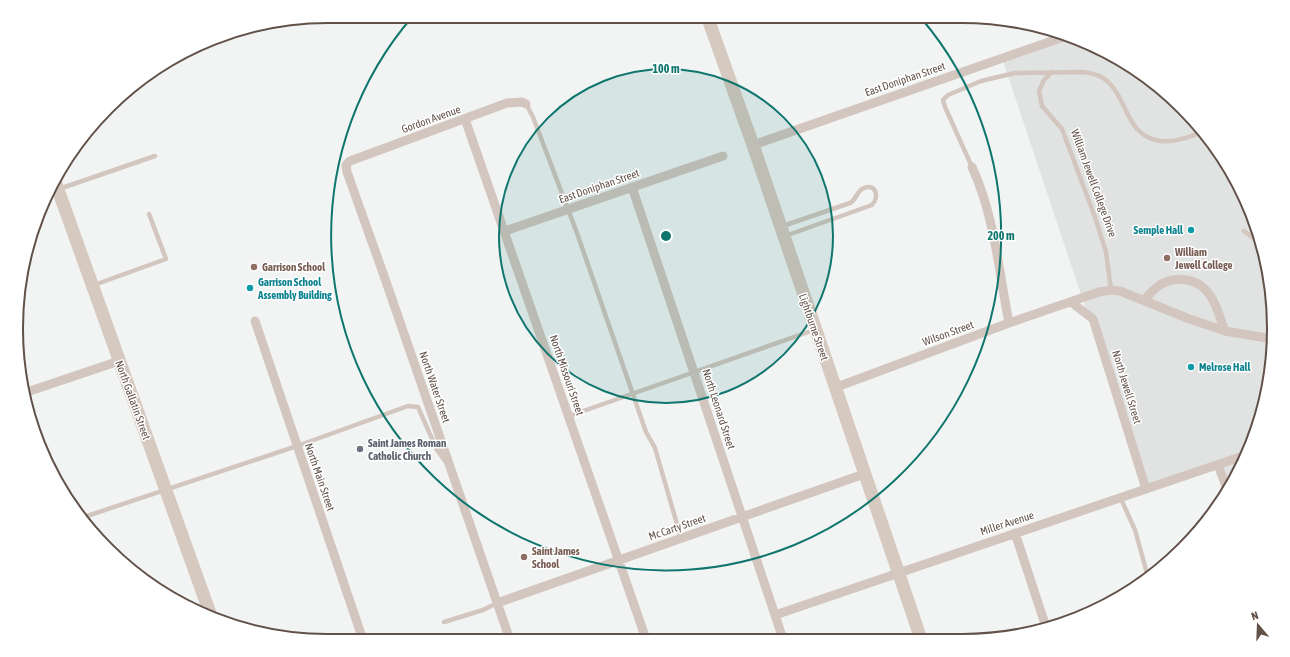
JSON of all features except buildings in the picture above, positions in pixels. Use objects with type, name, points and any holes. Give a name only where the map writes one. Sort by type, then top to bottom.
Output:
[{"type":"main road","name":"Lightburne Street","points":[[709,23],[920,634]]},
{"type":"main road","name":"North Gallatin Street","points":[[58,188],[207,609]]},
{"type":"street","name":"East Doniphan Street","points":[[752,145],[1059,39]]},
{"type":"street","name":"Gordon Avenue","points":[[346,165],[350,161],[507,104],[522,102],[526,104]]},
{"type":"street","name":"North Missouri Street","points":[[465,119],[644,634]]},
{"type":"street","name":"East Doniphan Street","points":[[505,231],[723,156]]},
{"type":"street","name":"North Water Street","points":[[346,165],[347,172],[508,634]]},
{"type":"street","points":[[972,167],[980,185],[991,224],[1009,323]]},
{"type":"street","name":"North Leonard Street","points":[[632,187],[782,634]]},
{"type":"street","points":[[1144,300],[1158,286],[1175,280],[1186,279],[1197,282],[1210,295],[1225,331]]},
{"type":"street","points":[[1071,302],[1099,292],[1111,290],[1127,293],[1187,318],[1225,331],[1267,338]]},
{"type":"street","name":"Wilson Street","points":[[834,388],[1009,323],[1071,302]]},
{"type":"street","name":"North Jewell Street","points":[[1071,302],[1093,319],[1146,488]]},
{"type":"street","name":"North Main Street","points":[[255,321],[361,634]]},
{"type":"street","points":[[30,391],[119,361]]},
{"type":"street","name":"Miller Avenue","points":[[776,615],[1238,458]]},
{"type":"street","points":[[1218,465],[1225,483]]},
{"type":"street","name":"Mc Carty Street","points":[[497,603],[864,474]]},
{"type":"street","points":[[1014,533],[1045,623]]},
{"type":"lane","name":"William Jewell College Drive","points":[[1052,72],[1044,80],[1039,91],[1042,106],[1062,129],[1106,252],[1111,290]]},
{"type":"lane","points":[[972,167],[943,100],[948,95],[981,81],[1015,73],[1093,73],[1111,84],[1134,126],[1147,137],[1162,141],[1178,140],[1197,134]]},
{"type":"lane","points":[[526,104],[533,117],[568,209],[646,432],[655,448],[681,538]]},
{"type":"lane","points":[[59,185],[155,156]]},
{"type":"lane","points":[[871,187],[876,193],[876,200],[872,205],[782,232],[854,201],[863,188],[871,187]]},
{"type":"lane","points":[[92,286],[166,259],[149,214]]},
{"type":"lane","points":[[1244,231],[1254,238]]},
{"type":"lane","points":[[569,416],[815,329]]},
{"type":"lane","points":[[87,516],[297,446],[408,406],[418,407],[437,450],[451,469]]},
{"type":"lane","points":[[1120,499],[1135,530],[1146,571]]},
{"type":"lane","points":[[444,622],[497,603]]},
{"type":"shaded area","name":"William Jewell College","points":[[1059,39],[1078,46],[1114,64],[1147,86],[1178,112],[1216,159],[1235,193],[1244,212],[1257,249],[1264,289],[1267,328],[1264,368],[1257,408],[1244,445],[1225,483],[1218,465],[1146,489],[1002,58]]},
{"type":"place","name":"Semple Hall","points":[[1191,230]]},
{"type":"place","name":"William Jewell College","points":[[1167,258]]},
{"type":"place","name":"Garrison School","points":[[254,267]]},
{"type":"place","name":"Garrison School Assembly Building","points":[[250,288]]},
{"type":"place","name":"Melrose Hall","points":[[1191,367]]},
{"type":"place","name":"Saint James Roman Catholic Church","points":[[360,449]]},
{"type":"place","name":"Saint James School","points":[[524,557]]}]
